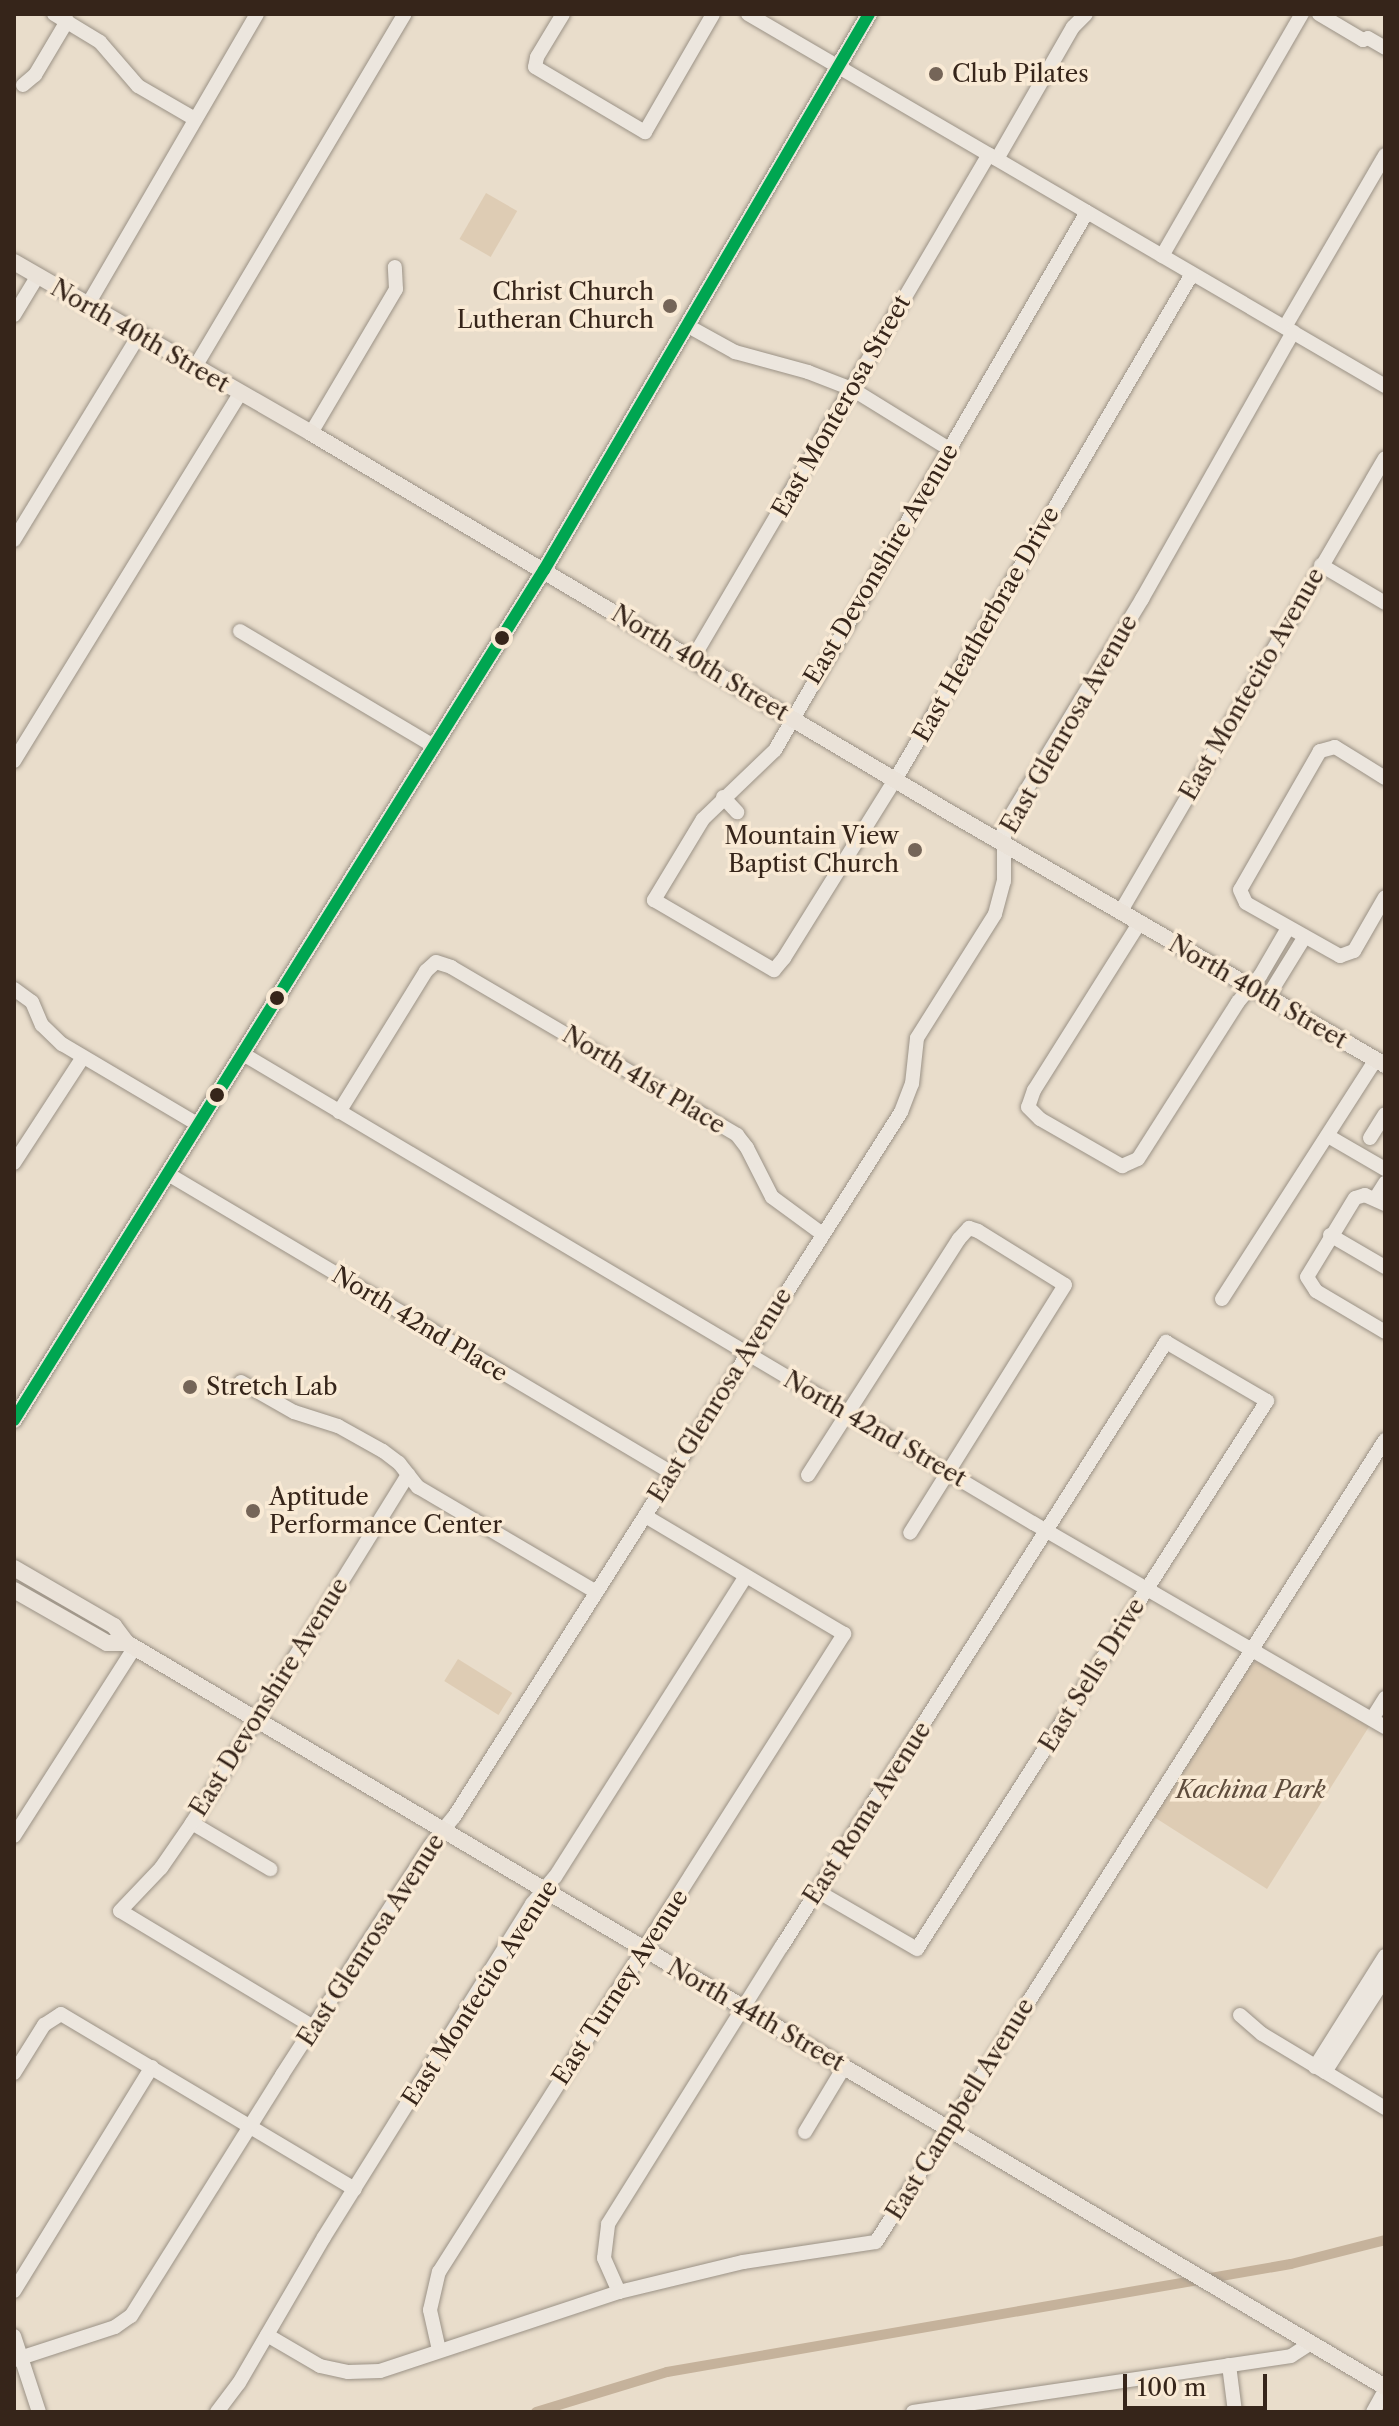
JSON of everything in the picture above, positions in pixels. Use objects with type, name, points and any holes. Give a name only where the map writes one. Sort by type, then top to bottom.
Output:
[{"type":"main road","points":[[14,1420],[544,570],[869,14]]},
{"type":"main road","name":"North 40th Street","points":[[14,262],[311,433],[895,780],[1380,1062]]},
{"type":"main road","name":"North 44th Street","points":[[14,1568],[114,1626],[131,1645],[1385,2388]]},
{"type":"main road","name":"North 44th Street","points":[[14,1590],[107,1643],[131,1645]]},
{"type":"street","points":[[87,306],[257,14]]},
{"type":"street","points":[[195,367],[405,14]]},
{"type":"street","points":[[563,14],[537,57],[535,67],[645,132],[713,14]]},
{"type":"street","points":[[748,14],[1385,386]]},
{"type":"street","name":"East Monterosa Street","points":[[693,658],[993,157],[1073,27],[1086,14]]},
{"type":"street","points":[[1162,256],[1302,14]]},
{"type":"street","points":[[1319,14],[1363,40],[1368,38],[1385,48]]},
{"type":"street","points":[[23,85],[35,75],[60,18],[100,42],[138,86],[195,119]]},
{"type":"street","name":"East Glenrosa Avenue","points":[[18,2359],[115,2327],[131,2316],[901,1112],[912,1084],[917,1038],[995,914],[1004,881],[1004,827],[1142,599],[1385,155]]},
{"type":"street","name":"East Devonshire Avenue","points":[[654,900],[703,819],[723,797],[765,762],[1087,212]]},
{"type":"street","points":[[311,433],[396,289],[395,267]]},
{"type":"street","name":"East Heatherbrae Drive","points":[[654,900],[774,970],[895,780],[1192,274]]},
{"type":"street","points":[[14,315],[37,277]]},
{"type":"street","points":[[688,326],[743,355],[808,372],[852,389],[949,449]]},
{"type":"street","points":[[14,540],[139,335]]},
{"type":"street","points":[[14,761],[240,394]]},
{"type":"street","name":"East Montecito Avenue","points":[[1121,911],[1385,458]]},
{"type":"street","points":[[1321,565],[1385,603]]},
{"type":"street","points":[[240,631],[434,746]]},
{"type":"street","points":[[1385,778],[1335,747],[1316,754],[1240,890],[1246,903],[1336,955],[1347,956],[1358,945],[1385,897]]},
{"type":"street","points":[[723,797],[737,812]]},
{"type":"street","points":[[1140,922],[1034,1090],[1028,1107],[1040,1119],[1122,1166],[1138,1159],[1288,928]]},
{"type":"street","points":[[1267,998],[1304,938]]},
{"type":"street","name":"North 41st Place","points":[[339,1112],[426,971],[436,962],[465,975],[737,1135],[772,1197],[821,1233]]},
{"type":"street","points":[[1267,964],[1283,973]]},
{"type":"street","points":[[14,989],[32,1002],[42,1025],[52,1037],[199,1125]]},
{"type":"street","name":"North 42nd Street","points":[[243,1054],[948,1473],[1378,1723]]},
{"type":"street","points":[[14,1163],[83,1057]]},
{"type":"street","points":[[1222,1299],[1380,1062]]},
{"type":"street","points":[[1370,1138],[1385,1114]]},
{"type":"street","points":[[1328,1136],[1385,1169]]},
{"type":"street","name":"North 42nd Place","points":[[168,1174],[672,1473]]},
{"type":"street","points":[[1383,1326],[1309,1284],[1307,1277],[1355,1198],[1365,1195],[1380,1202],[1385,1183]]},
{"type":"street","points":[[808,1475],[969,1228],[1065,1285],[910,1533]]},
{"type":"street","points":[[1330,1235],[1385,1267]]},
{"type":"street","name":"East Roma Avenue","points":[[619,2292],[604,2258],[608,2224],[1166,1342],[1267,1401]]},
{"type":"street","points":[[241,1382],[294,1412],[338,1426],[372,1445],[399,1463],[418,1487],[596,1592]]},
{"type":"street","name":"East Sells Drive","points":[[817,1891],[917,1949],[1267,1401]]},
{"type":"street","name":"East Campbell Avenue","points":[[267,2335],[320,2366],[348,2372],[380,2371],[619,2292],[743,2262],[876,2242],[1385,1440]]},
{"type":"street","name":"East Devonshire Avenue","points":[[315,2028],[120,1911],[161,1868],[192,1823],[408,1474]]},
{"type":"street","points":[[645,1516],[746,1576]]},
{"type":"street","name":"East Montecito Avenue","points":[[217,2412],[532,1904],[746,1576]]},
{"type":"street","name":"East Turney Avenue","points":[[439,2350],[430,2310],[439,2272],[844,1634],[746,1576]]},
{"type":"street","points":[[15,1837],[131,1645]]},
{"type":"street","points":[[1378,1723],[1385,1698]]},
{"type":"street","points":[[192,1823],[270,1869]]},
{"type":"street","points":[[1320,2069],[1355,2014],[1385,1956]]},
{"type":"street","points":[[1355,2014],[1385,1978]]},
{"type":"street","points":[[14,2073],[44,2025],[61,2014],[355,2189]]},
{"type":"street","points":[[1240,2015],[1262,2034],[1385,2108]]},
{"type":"street","points":[[14,2291],[152,2067]]},
{"type":"street","points":[[805,2132],[844,2067]]},
{"type":"street","points":[[14,2336],[18,2359],[39,2412]]},
{"type":"street","points":[[913,2412],[1295,2356],[1311,2343]]},
{"type":"street","points":[[1229,2365],[1235,2412]]},
{"type":"street","points":[[1373,2412],[1385,2388]]},
{"type":"green space","points":[[486,193],[517,211],[491,257],[460,239]]},
{"type":"green space","points":[[458,1659],[512,1693],[498,1715],[444,1681]]},
{"type":"green space","name":"Kachina Park","points":[[1258,1660],[1370,1725],[1267,1889],[1154,1817],[1250,1666]]},
{"type":"waterway","points":[[536,2412],[667,2372],[1291,2264],[1385,2240]]},
{"type":"transit line","points":[[14,1420],[544,570],[869,14]]},
{"type":"place","name":"Club Pilates","points":[[936,74]]},
{"type":"place","name":"Christ Church Lutheran Church","points":[[670,306]]},
{"type":"place","name":"Mountain View Baptist Church","points":[[915,850]]},
{"type":"place","name":"Stretch Lab","points":[[190,1387]]},
{"type":"place","name":"Aptitude Performance Center","points":[[253,1511]]}]
